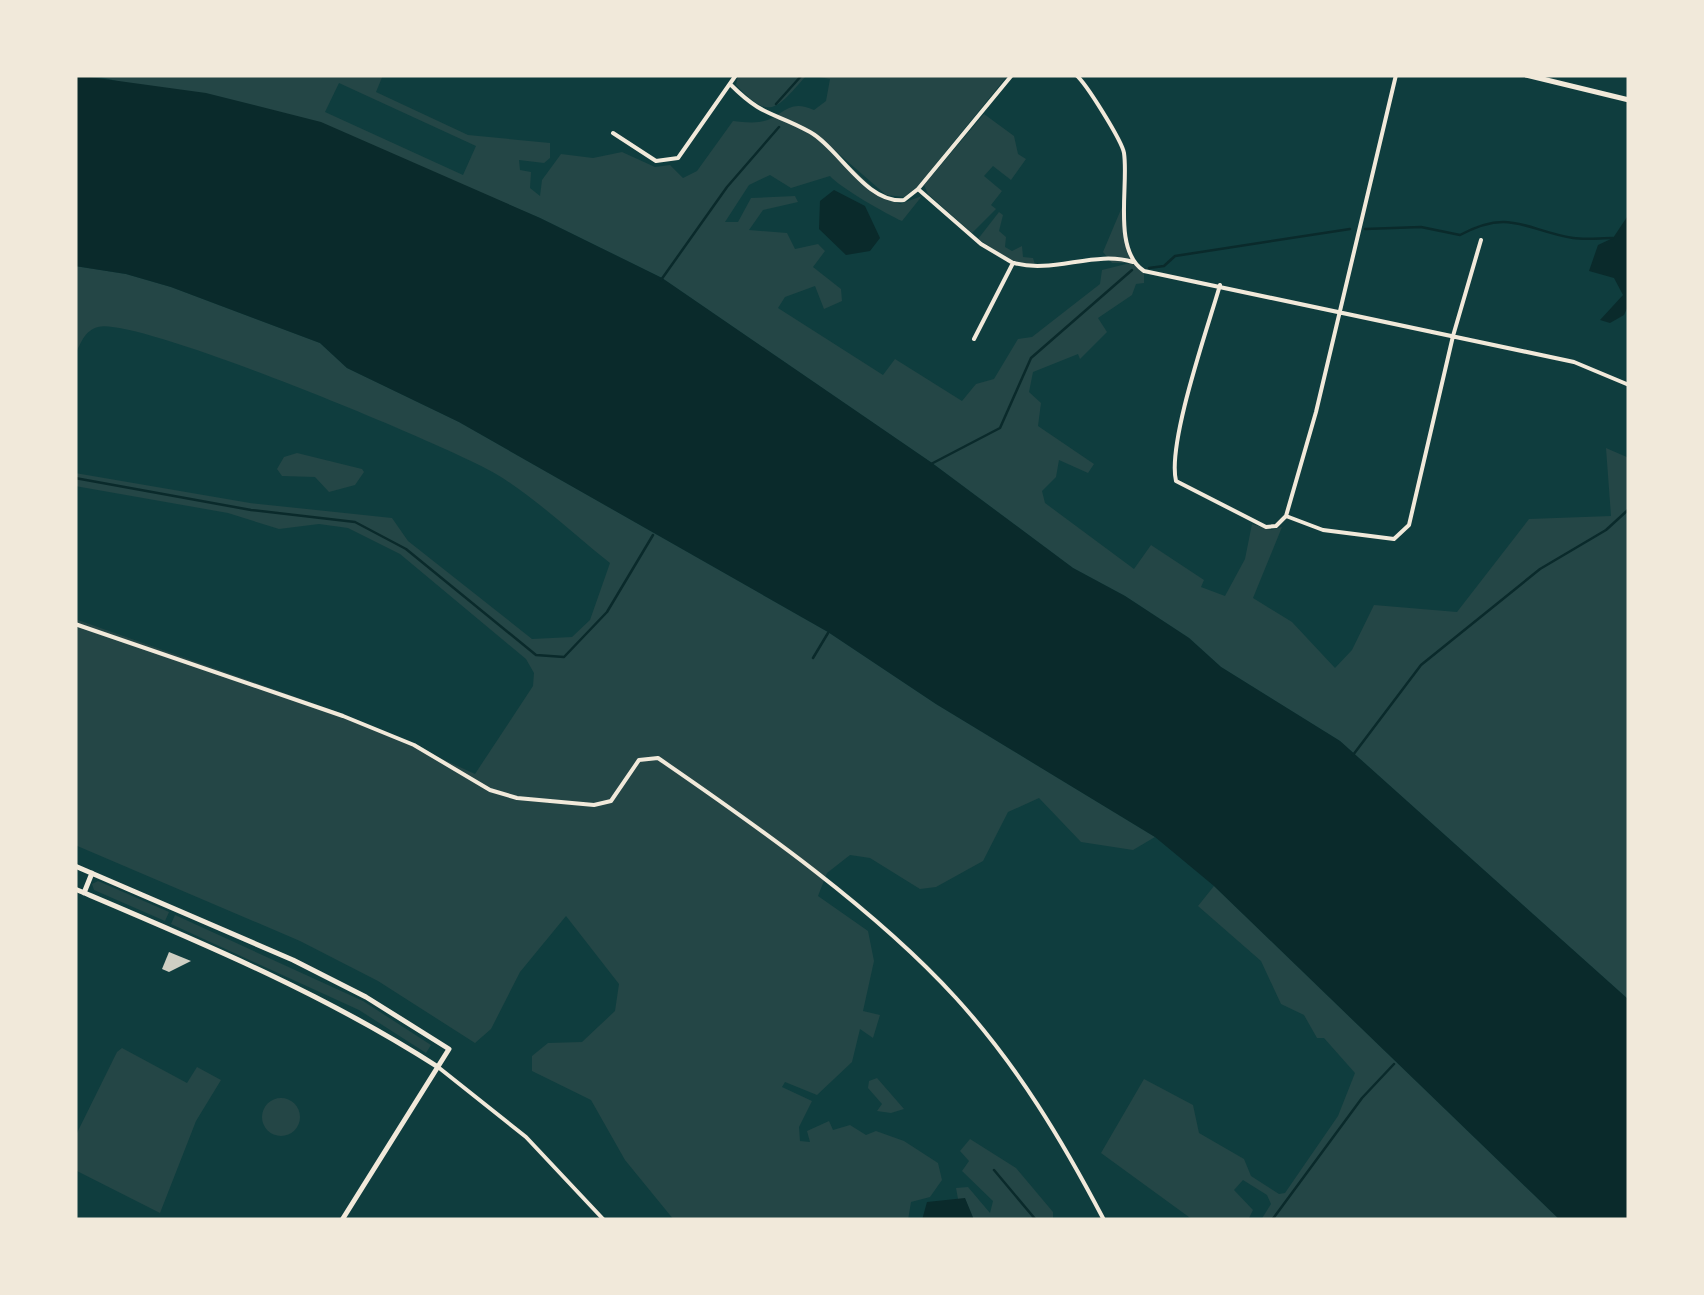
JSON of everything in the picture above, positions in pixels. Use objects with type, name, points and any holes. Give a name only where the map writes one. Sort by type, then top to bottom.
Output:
[{"type":"street","points":[[730,84],[755,110],[817,137],[885,197],[904,200],[918,189],[1012,75]]},
{"type":"street","points":[[1076,75],[1094,92],[1103,118],[1122,146],[1133,262]]},
{"type":"street","points":[[1220,285],[1188,402],[1174,478],[1266,527],[1276,526],[1286,516],[1396,75]]},
{"type":"street","points":[[1526,75],[1629,100]]},
{"type":"street","points":[[613,132],[656,160],[670,162],[683,154],[732,76]]},
{"type":"street","points":[[918,189],[980,244],[1013,263],[1035,267],[1112,258],[1133,262],[1151,274],[1220,285],[1574,362],[1629,386]]},
{"type":"street","points":[[1286,516],[1323,530],[1394,539],[1406,531],[1453,336],[1481,240]]},
{"type":"street","points":[[974,339],[1013,263]]},
{"type":"street","points":[[75,624],[343,716],[414,746],[490,790],[516,798],[612,802],[634,766],[648,757],[658,758],[778,844],[902,946],[954,996],[1040,1105],[1104,1220]]},
{"type":"street","points":[[75,866],[293,960],[366,996],[449,1048],[342,1220]]},
{"type":"street","points":[[84,893],[92,873]]},
{"type":"street","points":[[75,890],[284,978],[356,1015],[438,1066],[526,1137],[604,1220]]},
{"type":"shaded area","points":[[75,75],[206,93],[321,122],[540,218],[662,278],[932,463],[1073,568],[1125,596],[1189,638],[1221,667],[1340,741],[1629,1000],[1629,1220],[1560,1220],[1214,886],[1155,837],[936,704],[828,632],[459,422],[347,368],[320,343],[171,287],[126,274],[75,266]]},
{"type":"shaded area","points":[[93,75],[383,75],[376,92],[468,135],[550,143],[550,158],[544,163],[519,160],[520,170],[531,172],[530,188],[540,196],[542,180],[561,154],[593,158],[622,152],[655,167],[670,165],[683,178],[697,171],[733,121],[759,122],[791,107],[814,110],[826,101],[830,79],[808,75],[1008,75],[917,187],[904,197],[886,195],[816,134],[884,198],[900,204],[922,196],[902,221],[830,176],[791,188],[770,175],[749,185],[725,222],[738,222],[751,198],[795,196],[798,202],[763,210],[749,230],[787,233],[795,249],[818,244],[825,251],[813,267],[841,289],[842,301],[824,309],[815,286],[785,297],[778,308],[883,375],[895,359],[962,401],[976,384],[994,379],[1018,339],[1032,337],[1100,284],[1102,270],[1130,263],[1112,263],[1103,252],[1122,207],[1127,253],[1144,273],[1144,283],[1136,284],[1132,295],[1098,318],[1107,332],[1080,359],[1078,354],[1033,372],[1029,392],[1041,403],[1038,426],[1094,464],[1088,473],[1059,460],[1056,477],[1042,491],[1045,503],[1134,569],[1151,545],[1204,580],[1201,587],[1225,596],[1245,559],[1252,524],[1271,530],[1282,527],[1253,598],[1292,622],[1335,668],[1352,650],[1374,605],[1457,612],[1529,519],[1611,516],[1606,448],[1629,458],[1629,1000],[1340,741],[1221,667],[1189,638],[1125,596],[1073,568],[932,463],[662,278],[540,218],[362,143]],"holes":[[[339,83],[476,146],[463,175],[325,112]]]},
{"type":"shaded area","points":[[738,75],[807,75],[780,103],[766,107],[736,85]]},
{"type":"shaded area","points":[[984,114],[1014,136],[1018,154],[1026,159],[1011,180],[993,166],[984,176],[1002,191],[991,205],[996,209],[972,233],[928,194],[924,185]]},
{"type":"shaded area","points":[[834,190],[865,206],[880,238],[870,251],[846,255],[819,229],[820,201]]},
{"type":"shaded area","points":[[999,212],[1003,215],[999,231],[1006,237],[1005,247],[1012,251],[1022,246],[1023,257],[1033,258],[1035,265],[1012,261],[978,239]]},
{"type":"shaded area","points":[[1629,214],[1629,304],[1624,315],[1610,323],[1600,320],[1623,295],[1614,278],[1589,271],[1598,245],[1613,238]]},
{"type":"shaded area","points":[[75,266],[126,274],[171,287],[320,343],[347,368],[459,422],[828,632],[936,704],[1155,837],[1133,850],[1081,842],[1039,798],[1008,812],[983,861],[936,887],[920,889],[870,858],[850,855],[827,873],[818,896],[868,931],[874,961],[863,1011],[880,1015],[873,1038],[860,1029],[852,1062],[817,1095],[785,1082],[782,1087],[812,1101],[799,1127],[800,1141],[810,1142],[807,1131],[829,1121],[833,1130],[850,1125],[866,1135],[876,1131],[904,1141],[938,1163],[942,1180],[930,1197],[911,1202],[908,1220],[674,1220],[625,1160],[591,1100],[532,1071],[532,1056],[548,1043],[582,1042],[615,1011],[619,984],[566,916],[520,972],[491,1029],[475,1043],[378,981],[300,941],[75,845],[75,619],[344,714],[475,774],[533,686],[534,673],[526,659],[400,554],[348,528],[319,524],[279,529],[228,513],[75,486],[75,473],[250,503],[392,518],[408,541],[532,639],[572,637],[590,620],[610,563],[496,474],[294,386],[170,341],[124,329],[98,327],[89,331],[75,355]]},
{"type":"shaded area","points":[[297,453],[364,472],[355,485],[329,492],[315,477],[282,476],[277,469],[284,457]]},
{"type":"shaded area","points":[[98,881],[169,912],[165,921],[94,890],[92,884]]},
{"type":"shaded area","points":[[1214,886],[1560,1220],[1261,1220],[1271,1204],[1267,1195],[1243,1180],[1234,1190],[1253,1210],[1248,1220],[1193,1220],[1101,1153],[1144,1079],[1193,1105],[1199,1133],[1244,1159],[1251,1176],[1279,1194],[1285,1193],[1338,1116],[1355,1073],[1324,1038],[1317,1038],[1304,1015],[1281,1004],[1261,961],[1198,906]]},
{"type":"shaded area","points":[[175,915],[363,1001],[431,1045],[426,1053],[359,1010],[171,924]]},
{"type":"shaded area","points":[[122,1048],[187,1083],[197,1067],[221,1080],[196,1121],[160,1213],[75,1170],[75,1137]]},
{"type":"shaded area","points":[[877,1078],[904,1109],[891,1113],[877,1111],[882,1104],[868,1088],[869,1081]]},
{"type":"shaded area","points":[[281,1098],[294,1104],[300,1117],[294,1130],[281,1136],[268,1130],[262,1117],[268,1104]]},
{"type":"shaded area","points":[[970,1139],[1016,1168],[1053,1212],[1053,1220],[974,1220],[965,1199],[958,1199],[956,1188],[968,1187],[990,1213],[993,1201],[962,1171],[969,1161],[960,1151]]},
{"type":"shaded area","points":[[965,1198],[974,1220],[922,1220],[927,1202]]},
{"type":"building","points":[[169,952],[191,961],[169,972],[162,969]]},
{"type":"waterway","points":[[776,104],[802,75]]},
{"type":"waterway","points":[[661,280],[727,187],[779,127]]},
{"type":"waterway","points":[[1365,229],[1421,227],[1460,235],[1505,222],[1573,238],[1613,238]]},
{"type":"waterway","points":[[1149,268],[1164,266],[1175,256],[1350,229]]},
{"type":"waterway","points":[[931,464],[1000,428],[1031,358],[1132,270]]},
{"type":"waterway","points":[[75,478],[251,510],[355,522],[406,549],[536,655],[564,657],[607,612],[653,535]]},
{"type":"waterway","points":[[1353,755],[1421,665],[1540,569],[1606,530],[1629,509]]},
{"type":"waterway","points":[[813,658],[828,633]]},
{"type":"waterway","points":[[1272,1220],[1362,1098],[1394,1064]]},
{"type":"waterway","points":[[994,1170],[1036,1220]]}]
